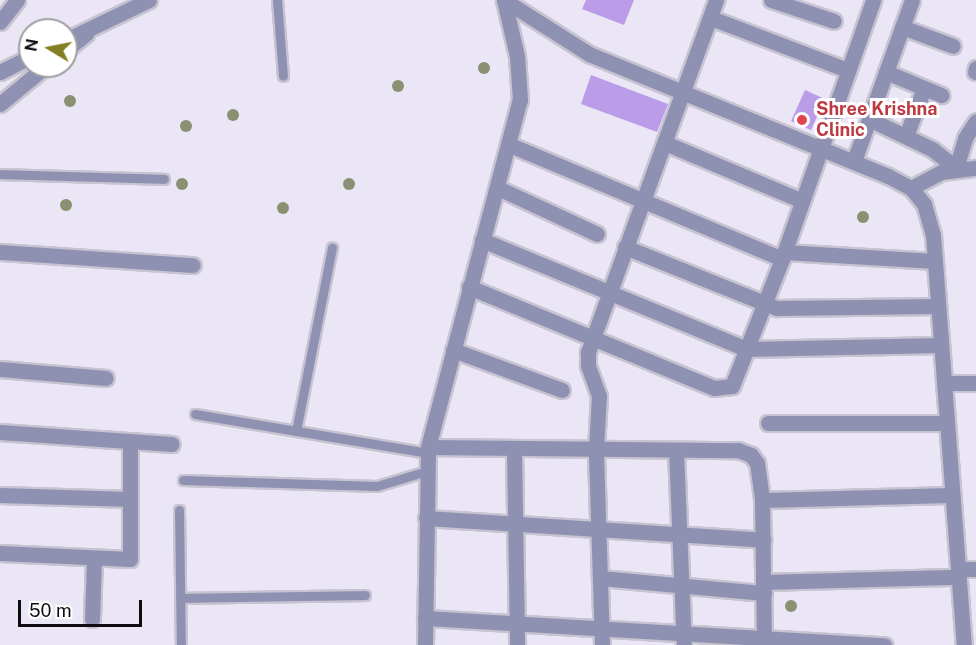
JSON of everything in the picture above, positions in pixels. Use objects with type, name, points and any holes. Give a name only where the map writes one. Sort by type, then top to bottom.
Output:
[{"type":"street","points":[[0,22],[17,0]]},
{"type":"street","points":[[78,34],[149,0]]},
{"type":"street","points":[[504,0],[589,54],[854,161],[911,188],[924,204],[933,235],[964,645]]},
{"type":"street","points":[[425,645],[427,450],[469,287],[510,145],[520,100],[517,56],[504,0]]},
{"type":"street","points":[[602,645],[596,449],[599,396],[588,365],[591,335],[684,94],[716,0]]},
{"type":"street","points":[[469,287],[724,389],[732,386],[783,255],[818,148],[873,0]]},
{"type":"street","points":[[854,161],[912,0]]},
{"type":"street","points":[[780,2],[834,21]]},
{"type":"street","points":[[711,18],[847,70]]},
{"type":"street","points":[[78,40],[100,23]]},
{"type":"street","points":[[902,27],[953,46]]},
{"type":"street","points":[[0,72],[18,63]]},
{"type":"street","points":[[886,72],[941,95]]},
{"type":"street","points":[[0,104],[31,78]]},
{"type":"street","points":[[906,136],[924,88]]},
{"type":"street","points":[[869,119],[932,149],[956,168]]},
{"type":"street","points":[[956,168],[965,138],[976,121]]},
{"type":"street","points":[[665,143],[800,200]]},
{"type":"street","points":[[510,145],[783,255],[935,261]]},
{"type":"street","points":[[911,188],[956,168],[976,168]]},
{"type":"street","points":[[498,188],[597,234]]},
{"type":"street","points":[[482,240],[746,349],[941,345]]},
{"type":"street","points":[[625,247],[764,303],[784,308],[938,306]]},
{"type":"street","points":[[0,252],[193,264]]},
{"type":"street","points":[[453,350],[562,390]]},
{"type":"street","points":[[0,369],[106,378]]},
{"type":"street","points":[[944,383],[976,383]]},
{"type":"street","points":[[768,423],[947,423]]},
{"type":"street","points":[[0,432],[172,444]]},
{"type":"street","points":[[0,553],[94,560],[130,559],[130,441]]},
{"type":"street","points":[[427,450],[514,448],[738,450],[751,455],[757,463],[762,500],[764,641]]},
{"type":"street","points":[[514,448],[517,645]]},
{"type":"street","points":[[676,450],[684,639]]},
{"type":"street","points":[[0,495],[130,498]]},
{"type":"street","points":[[762,500],[952,495]]},
{"type":"street","points":[[426,518],[763,540]]},
{"type":"street","points":[[92,619],[94,560]]},
{"type":"street","points":[[601,578],[683,585],[764,587],[958,573],[976,569]]},
{"type":"street","points":[[425,618],[602,628],[684,639],[884,645]]},
{"type":"lane","points":[[277,0],[283,76]]},
{"type":"lane","points":[[0,174],[164,179]]},
{"type":"lane","points":[[296,431],[332,248]]},
{"type":"lane","points":[[195,414],[427,450]]},
{"type":"lane","points":[[183,480],[377,486],[427,471]]},
{"type":"lane","points":[[179,510],[181,645]]},
{"type":"lane","points":[[180,598],[364,595]]},
{"type":"building","points":[[586,0],[634,0],[624,25],[582,9]]},
{"type":"building","points":[[591,75],[668,104],[657,132],[581,104]]},
{"type":"building","points":[[805,90],[825,99],[811,130],[791,121]]},
{"type":"place","name":"Shree Krishna Clinic","points":[[802,120]]}]
